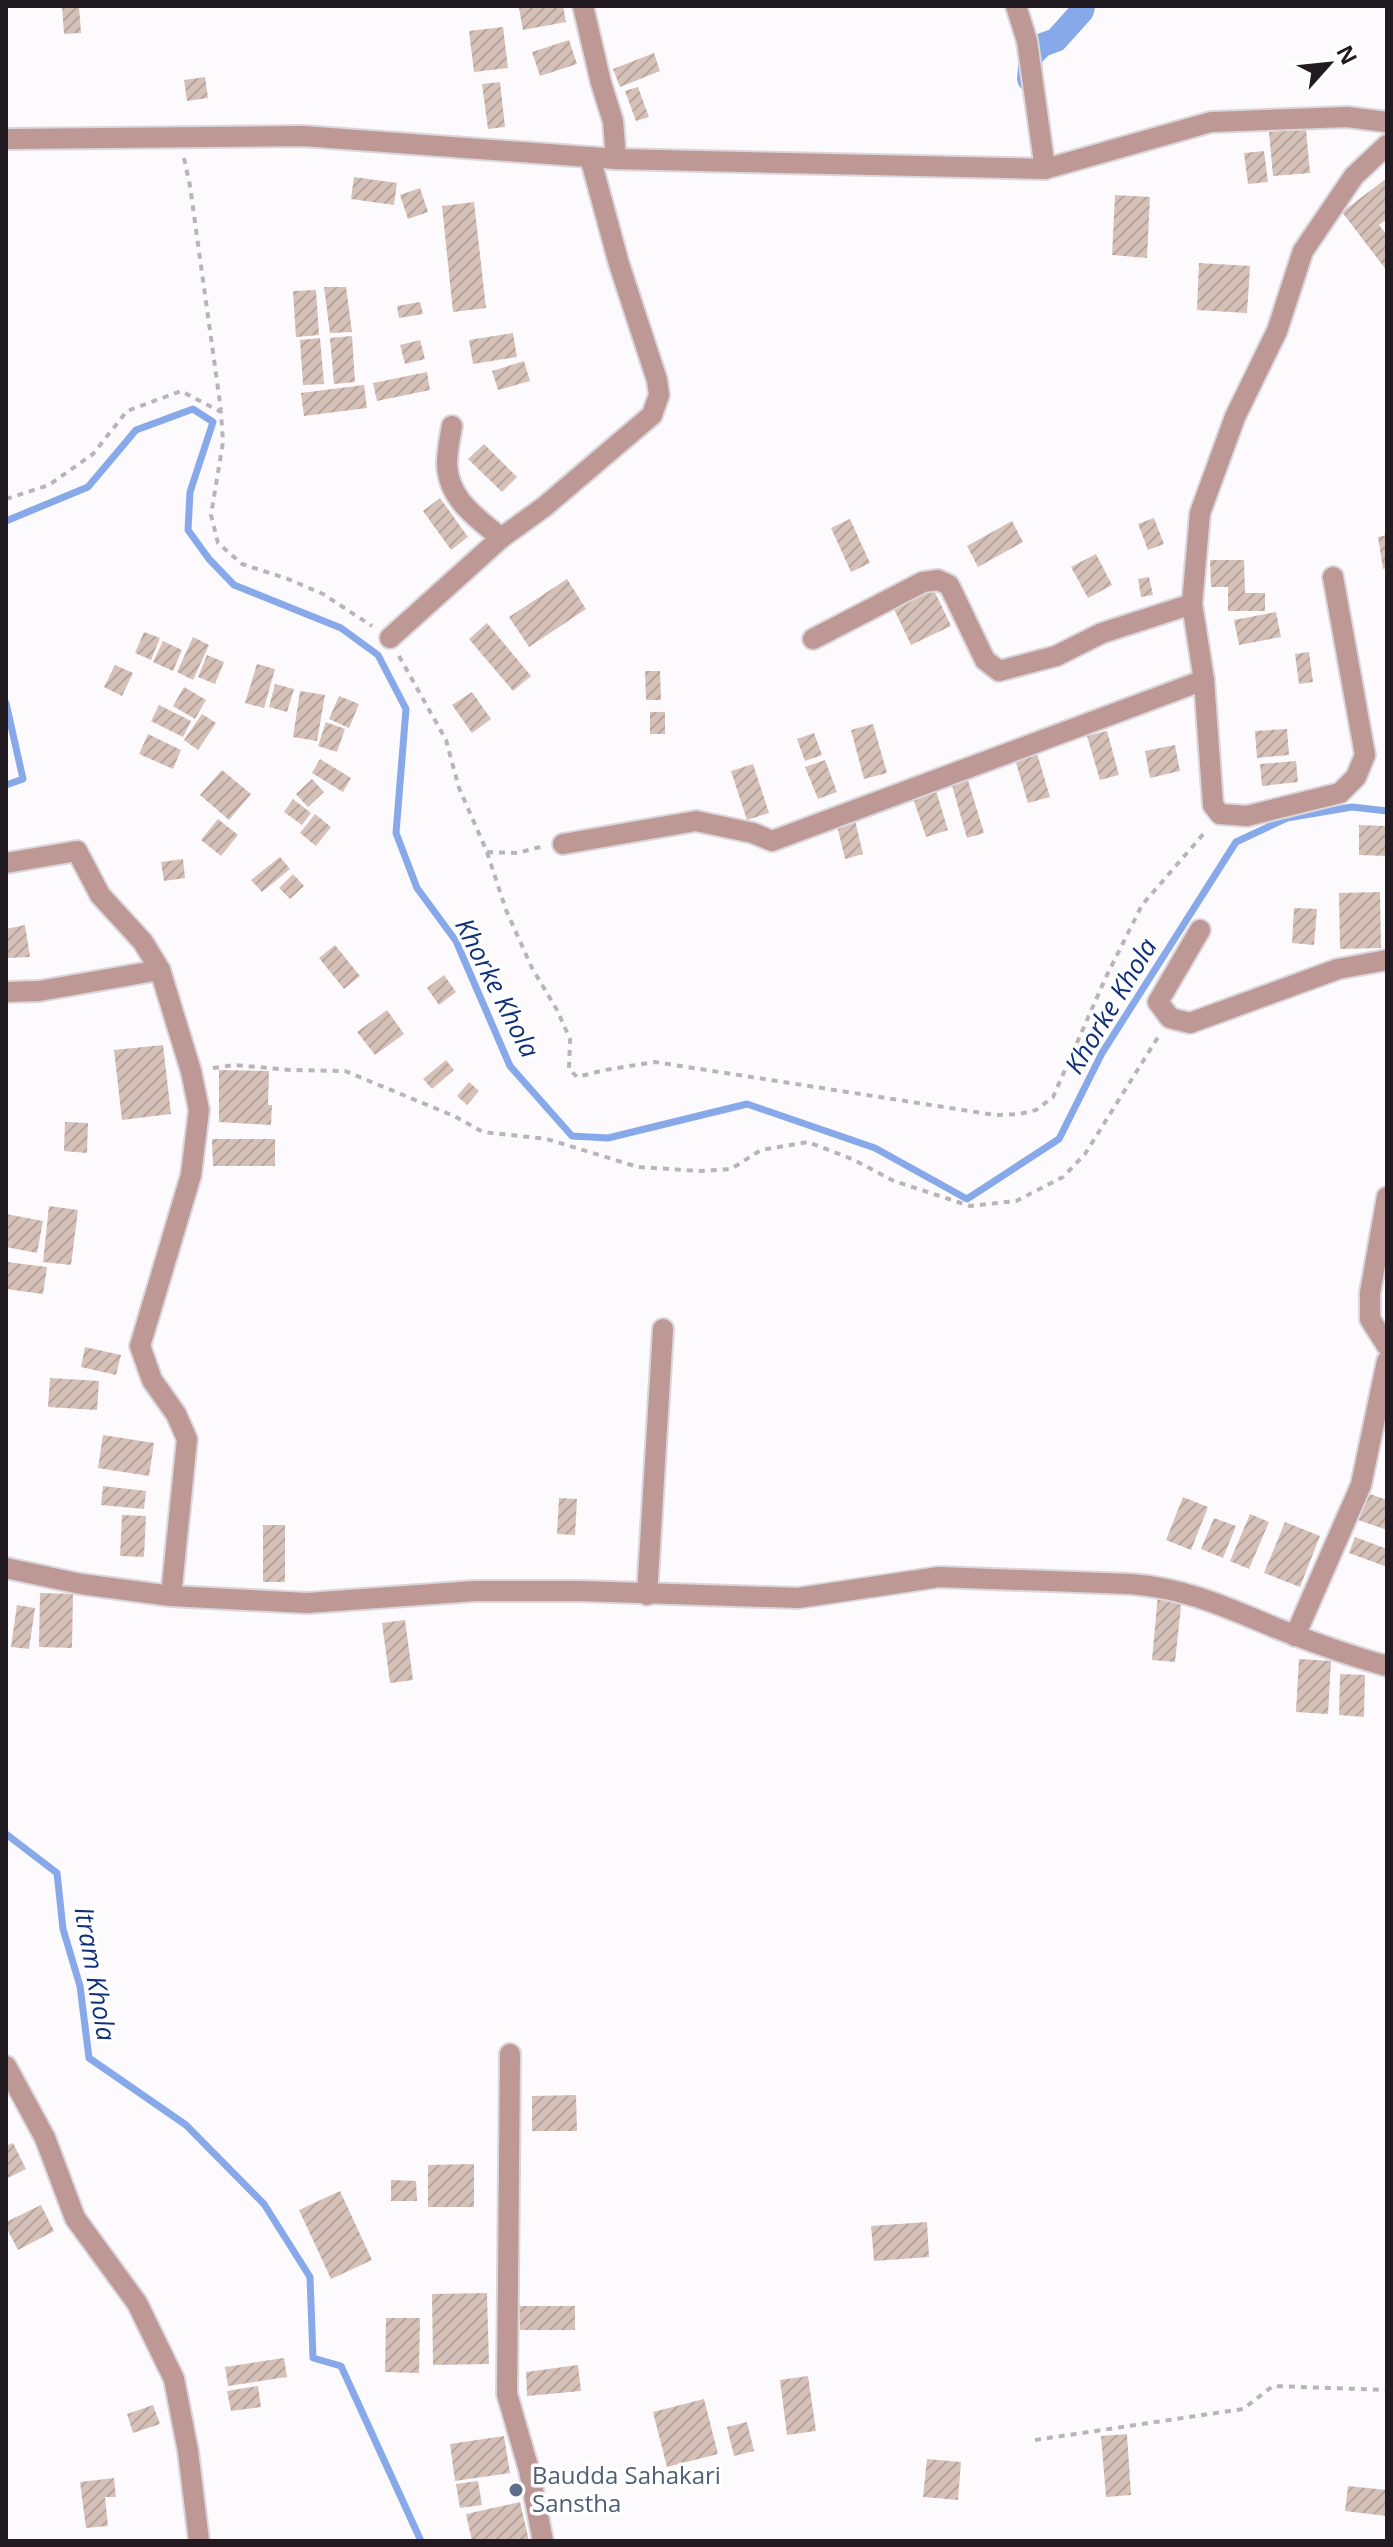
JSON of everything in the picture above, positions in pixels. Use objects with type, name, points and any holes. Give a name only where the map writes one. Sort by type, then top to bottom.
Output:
[{"type":"street","points":[[583,6],[613,121],[616,159]]},
{"type":"street","points":[[1016,6],[1027,41],[1045,169]]},
{"type":"street","points":[[6,139],[303,136],[616,159],[1045,169],[1211,122],[1347,117],[1387,122]]},
{"type":"street","points":[[1333,577],[1365,755],[1356,777],[1340,793],[1247,816],[1220,814],[1213,805],[1204,680],[1192,604],[1200,513],[1235,417],[1277,331],[1303,251],[1354,176],[1387,145]]},
{"type":"street","points":[[390,638],[501,538],[544,507],[652,415],[659,395],[657,380],[619,264],[590,157]]},
{"type":"street","points":[[452,426],[447,463],[452,491],[501,538]]},
{"type":"street","points":[[813,639],[923,582],[938,580],[949,585],[985,660],[999,671],[1056,656],[1102,633],[1192,604]]},
{"type":"street","points":[[563,844],[696,821],[753,833],[772,841],[1204,680]]},
{"type":"street","points":[[6,863],[77,851],[100,895],[143,942],[160,970],[191,1071],[199,1110],[191,1175],[140,1346],[152,1380],[176,1414],[187,1439],[171,1596]]},
{"type":"street","points":[[1200,930],[1158,1002],[1170,1018],[1190,1023],[1338,969],[1387,960]]},
{"type":"street","points":[[6,992],[39,991],[160,970]]},
{"type":"street","points":[[1387,1197],[1370,1293],[1370,1319],[1387,1346]]},
{"type":"street","points":[[647,1595],[663,1329]]},
{"type":"street","points":[[1295,1636],[1361,1485],[1387,1361]]},
{"type":"street","points":[[6,1568],[81,1584],[171,1596],[307,1603],[475,1591],[798,1598],[939,1577],[1160,1586],[1203,1598],[1295,1636],[1387,1666]]},
{"type":"street","points":[[510,2054],[507,2394],[529,2470],[543,2541]]},
{"type":"street","points":[[6,2066],[45,2138],[75,2218],[137,2303],[174,2379],[188,2451],[199,2541]]},
{"type":"path","points":[[179,136],[190,186],[221,412],[223,442],[211,515],[218,543],[242,564],[323,594],[390,638],[446,740],[459,788],[487,852],[513,925],[570,1039],[569,1069],[577,1077],[655,1062],[995,1115],[1036,1110],[1053,1097],[1142,905],[1220,814]]},
{"type":"path","points":[[6,499],[49,485],[93,454],[127,411],[181,391],[221,412]]},
{"type":"path","points":[[487,852],[517,853],[539,846],[563,844]]},
{"type":"path","points":[[191,1071],[235,1065],[345,1071],[454,1116],[483,1132],[547,1139],[638,1167],[700,1171],[731,1169],[761,1150],[808,1142],[852,1159],[894,1181],[970,1206],[1016,1201],[1063,1177],[1085,1154],[1170,1018]]},
{"type":"path","points":[[1035,2440],[1243,2409],[1273,2386],[1387,2390]]},
{"type":"building","points":[[62,6],[79,6],[81,33],[64,34]]},
{"type":"building","points":[[563,6],[566,22],[523,30],[519,8]]},
{"type":"building","points":[[503,27],[508,68],[474,72],[469,31]]},
{"type":"building","points":[[569,40],[577,64],[540,76],[532,52]]},
{"type":"building","points":[[654,53],[660,71],[620,87],[613,69]]},
{"type":"building","points":[[205,77],[208,98],[187,101],[184,80]]},
{"type":"building","points":[[500,82],[505,127],[488,129],[482,84]]},
{"type":"building","points":[[638,87],[649,117],[636,121],[625,91]]},
{"type":"building","points":[[1306,129],[1310,173],[1273,176],[1269,132]]},
{"type":"building","points":[[1264,151],[1268,182],[1248,184],[1244,153]]},
{"type":"building","points":[[354,177],[397,183],[394,205],[351,199]]},
{"type":"building","points":[[1387,178],[1387,219],[1379,225],[1387,235],[1387,271],[1342,212]]},
{"type":"building","points":[[420,188],[428,212],[408,219],[400,195]]},
{"type":"building","points":[[1115,195],[1150,197],[1147,258],[1112,255]]},
{"type":"building","points":[[474,202],[486,308],[453,312],[442,206]]},
{"type":"building","points":[[1199,263],[1250,266],[1247,313],[1197,310]]},
{"type":"building","points":[[324,287],[346,287],[352,332],[330,333]]},
{"type":"building","points":[[316,290],[319,335],[296,337],[293,291]]},
{"type":"building","points":[[420,302],[423,314],[399,318],[397,306]]},
{"type":"building","points":[[513,333],[517,357],[473,364],[469,340]]},
{"type":"building","points":[[352,336],[355,382],[334,384],[330,338]]},
{"type":"building","points":[[320,338],[324,384],[303,385],[300,340]]},
{"type":"building","points":[[420,340],[425,359],[405,364],[400,345]]},
{"type":"building","points":[[524,361],[530,381],[498,390],[492,371]]},
{"type":"building","points":[[427,372],[430,390],[377,401],[373,383]]},
{"type":"building","points":[[364,385],[367,408],[304,416],[301,393]]},
{"type":"building","points":[[484,444],[517,477],[502,492],[468,459]]},
{"type":"building","points":[[440,498],[468,537],[451,550],[423,511]]},
{"type":"building","points":[[1154,518],[1164,544],[1148,550],[1138,524]]},
{"type":"building","points":[[850,519],[870,563],[851,572],[831,528]]},
{"type":"building","points":[[1012,521],[1023,542],[978,567],[967,546]]},
{"type":"building","points":[[1387,535],[1387,568],[1383,569],[1378,537]]},
{"type":"building","points":[[1096,554],[1112,585],[1088,598],[1071,567]]},
{"type":"building","points":[[1210,560],[1244,560],[1245,593],[1265,593],[1265,611],[1228,611],[1228,587],[1211,587]]},
{"type":"building","points":[[1149,577],[1153,595],[1141,597],[1138,579]]},
{"type":"building","points":[[567,579],[586,609],[529,647],[509,617]]},
{"type":"building","points":[[932,586],[951,626],[911,645],[892,605]]},
{"type":"building","points":[[1276,612],[1281,637],[1239,645],[1234,620]]},
{"type":"building","points":[[487,623],[531,676],[513,691],[469,639]]},
{"type":"building","points":[[144,632],[160,638],[151,660],[135,653]]},
{"type":"building","points":[[193,637],[209,645],[193,680],[177,672]]},
{"type":"building","points":[[163,641],[182,650],[173,671],[153,662]]},
{"type":"building","points":[[1309,652],[1313,682],[1299,684],[1295,654]]},
{"type":"building","points":[[207,655],[224,662],[215,684],[198,677]]},
{"type":"building","points":[[257,664],[275,669],[264,708],[245,703]]},
{"type":"building","points":[[115,665],[133,673],[122,696],[104,687]]},
{"type":"building","points":[[645,671],[660,671],[661,700],[646,700]]},
{"type":"building","points":[[275,684],[294,689],[287,712],[269,707]]},
{"type":"building","points":[[184,687],[206,700],[195,719],[173,706]]},
{"type":"building","points":[[300,691],[325,695],[317,741],[293,737]]},
{"type":"building","points":[[472,692],[491,719],[472,733],[452,705]]},
{"type":"building","points":[[339,696],[359,704],[349,728],[329,719]]},
{"type":"building","points":[[159,705],[191,721],[183,737],[151,721]]},
{"type":"building","points":[[650,712],[665,712],[665,734],[650,734]]},
{"type":"building","points":[[202,714],[216,723],[198,750],[184,740]]},
{"type":"building","points":[[326,722],[345,729],[337,752],[318,746]]},
{"type":"building","points":[[873,724],[887,773],[864,779],[851,730]]},
{"type":"building","points":[[1287,729],[1289,755],[1257,758],[1255,731]]},
{"type":"building","points":[[1107,731],[1119,775],[1100,780],[1087,736]]},
{"type":"building","points":[[814,733],[822,755],[805,761],[797,739]]},
{"type":"building","points":[[148,734],[181,750],[173,769],[139,754]]},
{"type":"building","points":[[1175,745],[1180,771],[1150,778],[1145,751]]},
{"type":"building","points":[[1036,750],[1050,797],[1028,803],[1014,756]]},
{"type":"building","points":[[320,759],[351,778],[343,792],[312,773]]},
{"type":"building","points":[[825,760],[837,792],[818,799],[805,767]]},
{"type":"building","points":[[1296,761],[1298,782],[1262,786],[1260,764]]},
{"type":"building","points":[[753,764],[769,813],[747,820],[731,771]]},
{"type":"building","points":[[222,770],[251,794],[229,820],[200,795]]},
{"type":"building","points":[[967,777],[984,833],[967,838],[951,782]]},
{"type":"building","points":[[312,779],[324,792],[308,807],[296,794]]},
{"type":"building","points":[[934,784],[948,830],[926,837],[911,792]]},
{"type":"building","points":[[293,799],[311,813],[302,825],[284,812]]},
{"type":"building","points":[[315,814],[331,827],[316,846],[300,833]]},
{"type":"building","points":[[854,816],[863,854],[845,859],[836,821]]},
{"type":"building","points":[[218,819],[238,835],[221,856],[201,840]]},
{"type":"building","points":[[1359,825],[1387,826],[1387,856],[1359,855]]},
{"type":"building","points":[[280,857],[290,869],[262,892],[251,880]]},
{"type":"building","points":[[183,859],[185,878],[164,881],[161,862]]},
{"type":"building","points":[[293,874],[304,886],[290,899],[279,888]]},
{"type":"building","points":[[1380,892],[1381,948],[1340,949],[1339,893]]},
{"type":"building","points":[[1294,908],[1317,909],[1314,945],[1292,943]]},
{"type":"building","points":[[25,925],[30,957],[6,958],[6,929]]},
{"type":"building","points":[[335,945],[360,976],[344,989],[319,958]]},
{"type":"building","points":[[444,975],[456,992],[439,1005],[427,988]]},
{"type":"building","points":[[387,1010],[404,1034],[375,1055],[357,1032]]},
{"type":"building","points":[[163,1045],[171,1114],[122,1120],[114,1050]]},
{"type":"building","points":[[446,1060],[454,1070],[432,1089],[423,1079]]},
{"type":"building","points":[[219,1070],[269,1071],[271,1125],[219,1122]]},
{"type":"building","points":[[469,1082],[479,1091],[467,1105],[457,1096]]},
{"type":"building","points":[[65,1122],[88,1123],[87,1153],[64,1151]]},
{"type":"building","points":[[212,1139],[275,1139],[275,1166],[213,1166]]},
{"type":"building","points":[[49,1206],[78,1210],[71,1265],[43,1262]]},
{"type":"building","points":[[6,1214],[43,1221],[37,1253],[6,1247]]},
{"type":"building","points":[[7,1262],[47,1267],[43,1294],[6,1289]]},
{"type":"building","points":[[85,1347],[121,1355],[116,1375],[81,1367]]},
{"type":"building","points":[[50,1378],[99,1381],[97,1410],[48,1407]]},
{"type":"building","points":[[103,1435],[154,1443],[149,1476],[98,1468]]},
{"type":"building","points":[[103,1486],[146,1491],[144,1509],[101,1505]]},
{"type":"building","points":[[1367,1493],[1387,1500],[1387,1530],[1358,1520]]},
{"type":"building","points":[[1183,1497],[1208,1507],[1191,1550],[1166,1540]]},
{"type":"building","points":[[559,1498],[577,1499],[575,1535],[557,1534]]},
{"type":"building","points":[[1250,1514],[1269,1522],[1249,1569],[1230,1561]]},
{"type":"building","points":[[122,1515],[146,1516],[144,1557],[120,1556]]},
{"type":"building","points":[[1214,1518],[1236,1526],[1223,1558],[1201,1549]]},
{"type":"building","points":[[1285,1522],[1320,1536],[1300,1587],[1264,1573]]},
{"type":"building","points":[[263,1525],[285,1525],[285,1582],[263,1582]]},
{"type":"building","points":[[1355,1537],[1387,1549],[1387,1567],[1349,1553]]},
{"type":"building","points":[[40,1593],[73,1594],[72,1648],[39,1647]]},
{"type":"building","points":[[1158,1594],[1182,1597],[1175,1662],[1152,1660]]},
{"type":"building","points":[[17,1605],[35,1608],[29,1649],[11,1647]]},
{"type":"building","points":[[405,1620],[413,1680],[390,1683],[382,1623]]},
{"type":"building","points":[[1299,1659],[1331,1661],[1328,1714],[1296,1712]]},
{"type":"building","points":[[1340,1674],[1365,1675],[1364,1717],[1339,1715]]},
{"type":"building","points":[[576,2095],[577,2131],[532,2131],[532,2096]]},
{"type":"building","points":[[13,2143],[26,2169],[6,2179],[6,2146]]},
{"type":"building","points":[[474,2164],[474,2207],[428,2207],[428,2165]]},
{"type":"building","points":[[391,2180],[416,2181],[417,2201],[391,2201]]},
{"type":"building","points":[[340,2191],[372,2260],[331,2279],[299,2210]]},
{"type":"building","points":[[41,2205],[54,2231],[18,2250],[6,2222]]},
{"type":"building","points":[[927,2222],[929,2257],[874,2261],[871,2226]]},
{"type":"building","points":[[487,2293],[489,2364],[433,2365],[432,2294]]},
{"type":"building","points":[[519,2306],[575,2306],[575,2330],[520,2330]]},
{"type":"building","points":[[386,2318],[420,2318],[419,2373],[385,2372]]},
{"type":"building","points":[[284,2358],[287,2377],[228,2386],[225,2367]]},
{"type":"building","points":[[578,2365],[581,2391],[527,2396],[526,2372]]},
{"type":"building","points":[[808,2376],[816,2431],[787,2435],[780,2380]]},
{"type":"building","points":[[258,2386],[261,2407],[231,2411],[227,2391]]},
{"type":"building","points":[[704,2399],[718,2454],[667,2467],[653,2412]]},
{"type":"building","points":[[153,2405],[160,2424],[133,2433],[127,2414]]},
{"type":"building","points":[[747,2422],[754,2451],[734,2456],[727,2427]]},
{"type":"building","points":[[1127,2434],[1131,2495],[1106,2497],[1101,2436]]},
{"type":"building","points":[[504,2436],[510,2473],[455,2481],[450,2444]]},
{"type":"building","points":[[927,2459],[961,2462],[958,2500],[923,2497]]},
{"type":"building","points":[[114,2478],[116,2497],[105,2497],[108,2526],[86,2528],[80,2482]]},
{"type":"building","points":[[478,2481],[482,2505],[460,2508],[456,2484]]},
{"type":"building","points":[[1348,2486],[1387,2490],[1387,2516],[1345,2511]]},
{"type":"building","points":[[520,2502],[529,2541],[472,2541],[466,2514]]},
{"type":"waterway","points":[[1029,79],[1031,56],[1042,45],[1056,40],[1083,6]]},
{"type":"waterway","name":"Khorke Khola","points":[[6,521],[88,487],[136,430],[193,409],[213,422],[190,492],[188,530],[209,559],[234,585],[341,628],[378,655],[406,709],[396,833],[417,888],[456,941],[510,1066],[572,1136],[608,1138],[747,1104],[875,1148],[967,1199],[1059,1139],[1102,1053],[1236,842],[1287,818],[1352,807],[1387,811]]},
{"type":"waterway","name":"Khorke Khola","points":[[6,703],[23,779],[6,785]]},
{"type":"waterway","name":"Itram Khola","points":[[6,1834],[57,1873],[63,1929],[80,1986],[89,2058],[186,2125],[264,2204],[310,2277],[313,2358],[341,2366],[421,2541]]},
{"type":"place","name":"Baudda Sahakari Sanstha","points":[[516,2490]]}]
